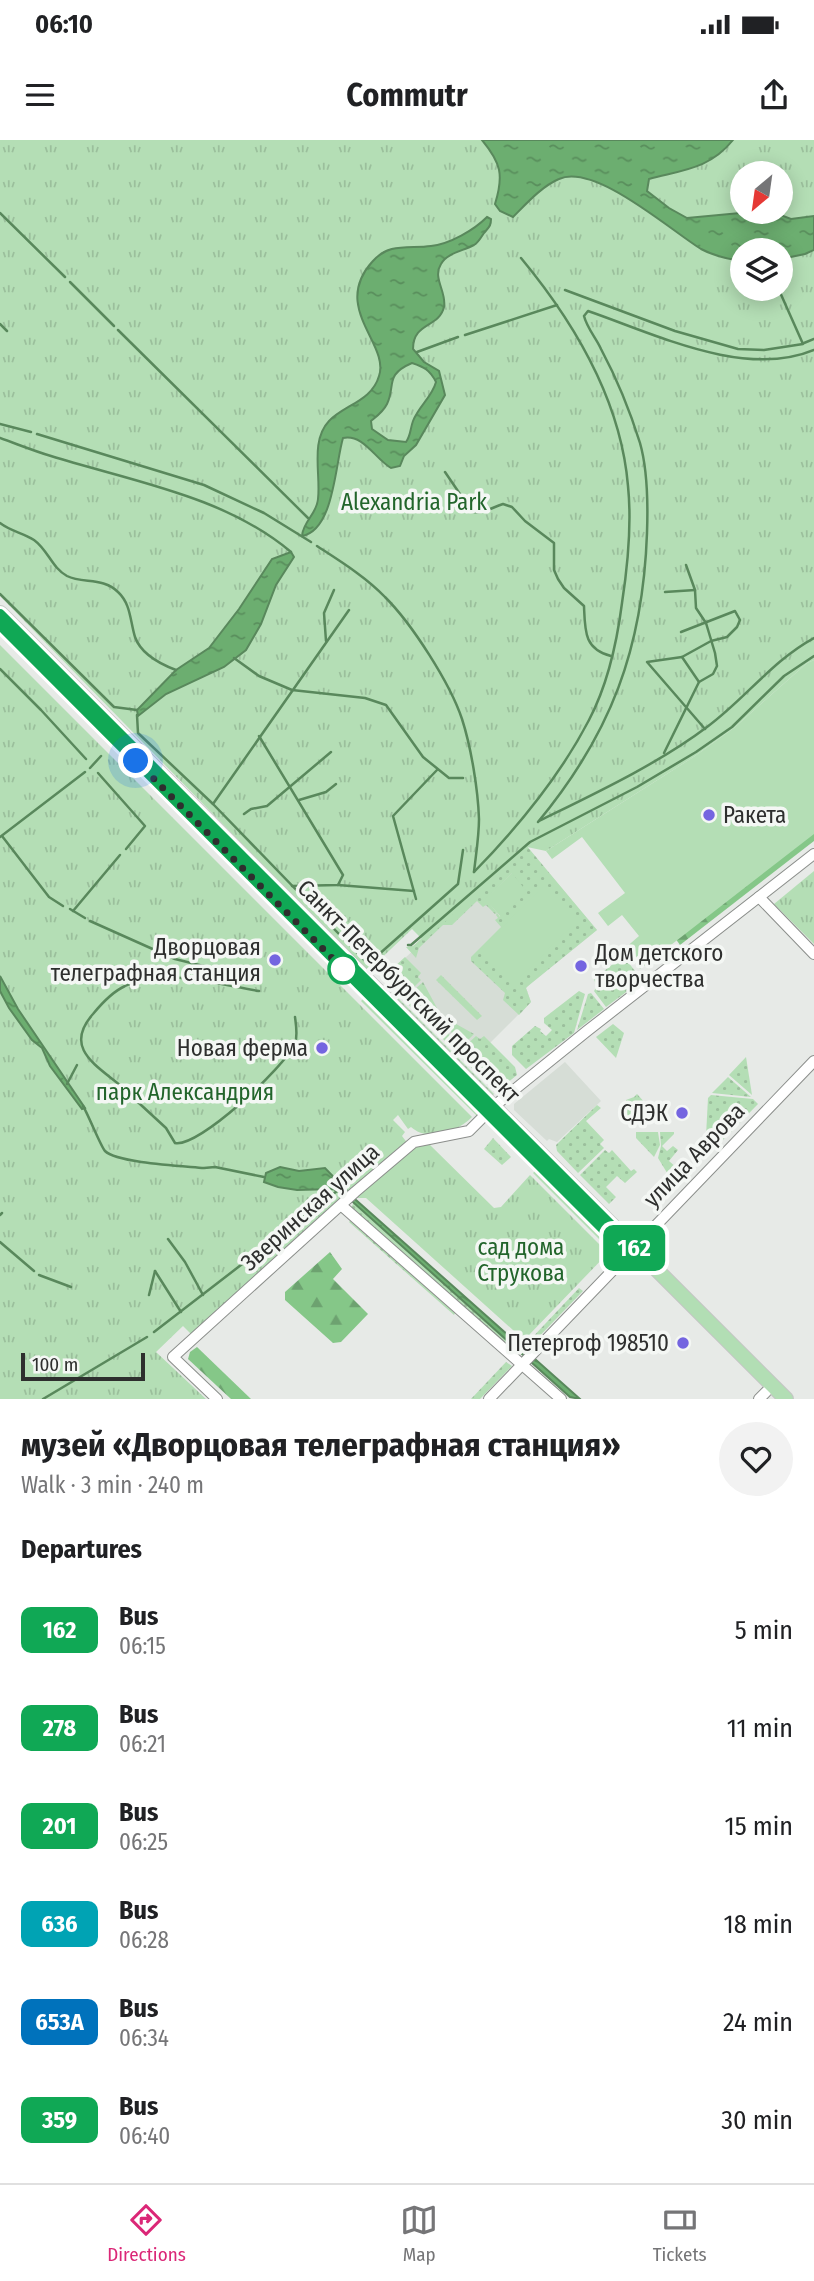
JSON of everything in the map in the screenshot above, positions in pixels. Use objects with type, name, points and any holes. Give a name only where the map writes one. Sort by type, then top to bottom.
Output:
[{"type":"main road","name":"Санкт-Петербургский проспект","points":[[0,613],[490,1110]]},
{"type":"main road","name":"Санкт-Петербургский проспект","points":[[0,625],[631,1251],[786,1399]]},
{"type":"main road","name":"Санкт-Петербургский проспект","points":[[631,1251],[766,1396]]},
{"type":"street","name":"Зверинская улица","points":[[217,1399],[173,1357],[414,1142],[469,1131],[490,1110],[576,1039],[814,854]]},
{"type":"street","points":[[759,897],[814,954]]},
{"type":"street","name":"улица Аврова","points":[[489,1399],[814,1061]]},
{"type":"street","points":[[347,1201],[561,1399]]},
{"type":"shaded area","points":[[527,847],[597,930],[526,988],[531,1002],[490,1043],[488,1083],[383,978]]},
{"type":"shaded area","points":[[565,1062],[601,1101],[557,1142],[549,1139],[547,1141],[514,1110],[514,1104]]},
{"type":"green space","name":"Alexandria Park","points":[[0,140],[814,140],[814,660],[807,663],[735,727],[695,756],[546,851],[527,847],[424,941],[412,929],[371,968],[364,969],[0,596]]},
{"type":"green space","name":"парк Александрия","points":[[0,645],[472,1117],[451,1131],[425,1134],[411,1127],[408,1129],[398,1115],[393,1120],[405,1132],[402,1136],[408,1144],[349,1190],[191,1334],[183,1326],[156,1352],[206,1399],[0,1399]]},
{"type":"green space","name":"Ракета","points":[[814,660],[814,834],[640,969],[624,949],[639,936],[622,915],[608,926],[598,913],[625,893],[582,837],[552,859],[546,851],[695,756],[735,727],[807,663]]},
{"type":"green space","points":[[814,826],[814,841],[680,945],[673,935]]},
{"type":"green space","points":[[526,845],[597,930],[526,988],[531,1002],[519,1015],[503,1000],[505,993],[471,961],[471,957],[501,927],[495,920],[498,918],[497,913],[477,901],[452,925],[443,925],[419,948],[416,958],[406,947],[413,946]],"holes":[[[512,873],[500,917],[486,899]]]},
{"type":"green space","points":[[814,871],[814,944],[774,904]]},
{"type":"green space","points":[[512,873],[527,892],[501,917],[485,899]]},
{"type":"green space","points":[[545,885],[579,919],[513,984],[479,950]]},
{"type":"green space","points":[[623,956],[640,977],[640,981],[636,984],[596,985],[594,979]]},
{"type":"green space","points":[[405,957],[421,973],[418,977],[421,980],[406,995],[402,991],[399,994],[382,978]]},
{"type":"green space","points":[[441,975],[482,1016],[477,1020],[436,980]]},
{"type":"green space","points":[[423,982],[437,1008],[434,1011],[407,996]]},
{"type":"green space","points":[[633,987],[606,1007],[594,991],[596,988]]},
{"type":"green space","points":[[579,991],[585,994],[574,1033],[526,1069],[512,1055],[512,1046],[535,1026],[546,1036],[552,1030],[544,1023],[544,1018]]},
{"type":"green space","points":[[591,993],[604,1009],[577,1030],[588,994]]},
{"type":"green space","points":[[396,996],[494,1094],[491,1096],[392,999]]},
{"type":"green space","points":[[364,998],[481,1114],[478,1117],[361,1001]]},
{"type":"green space","points":[[407,1003],[433,1013],[434,1020],[444,1023],[453,1049]]},
{"type":"green space","points":[[449,1020],[474,1034],[460,1048],[446,1022]]},
{"type":"green space","points":[[613,1024],[624,1033],[616,1058],[596,1037]]},
{"type":"green space","points":[[476,1036],[480,1039],[484,1036],[515,1067],[517,1075],[496,1092],[461,1057],[465,1054],[461,1050]]},
{"type":"green space","points":[[746,1057],[752,1095],[729,1075]]},
{"type":"green space","points":[[728,1077],[751,1097],[712,1093]]},
{"type":"green space","points":[[637,1094],[647,1105],[631,1119],[621,1109],[626,1105],[626,1100]]},
{"type":"green space","points":[[711,1095],[753,1099],[758,1104],[715,1148],[706,1136],[708,1098]]},
{"type":"green space","points":[[597,1105],[601,1108],[586,1121],[604,1140],[600,1144],[604,1148],[578,1173],[557,1151],[556,1145]]},
{"type":"green space","points":[[636,1132],[658,1132],[660,1145],[654,1157],[636,1138]]},
{"type":"green space","points":[[660,1132],[674,1132],[662,1146],[667,1151],[673,1146],[678,1150],[669,1161],[677,1168],[669,1176],[658,1158]]},
{"type":"green space","points":[[493,1138],[511,1157],[502,1165],[484,1149]]},
{"type":"green space","name":"сад дома Струкова","points":[[429,1144],[494,1208],[501,1207],[530,1175],[608,1253],[528,1336],[522,1337],[514,1331],[366,1198],[357,1198],[359,1192],[414,1146]]},
{"type":"green space","points":[[605,1150],[609,1153],[612,1150],[631,1171],[634,1169],[637,1172],[625,1183],[617,1176],[606,1187],[616,1197],[609,1204],[580,1175]]},
{"type":"green space","points":[[536,1170],[612,1246],[609,1249],[533,1173]]},
{"type":"green space","points":[[354,1202],[518,1349],[514,1352],[351,1208]]},
{"type":"green space","points":[[352,1219],[456,1311],[454,1315],[349,1222]]},
{"type":"green space","points":[[330,1252],[342,1269],[333,1279],[368,1314],[341,1342],[333,1343],[285,1300],[285,1292]]},
{"type":"green space","points":[[579,1288],[583,1291],[530,1346],[528,1342]]},
{"type":"green space","points":[[197,1347],[251,1399],[231,1399],[188,1359],[190,1352]]},
{"type":"green space","points":[[506,1362],[512,1366],[480,1399],[471,1399]]},
{"type":"water","points":[[482,140],[733,140],[705,163],[649,179],[647,191],[687,218],[730,214],[730,224],[793,224],[793,219],[814,216],[814,250],[793,256],[793,238],[730,238],[730,259],[716,255],[701,249],[612,189],[574,177],[559,179],[546,186],[513,217],[500,211],[495,204],[500,177],[493,156]]},
{"type":"water","points":[[487,217],[491,219],[477,242],[451,255],[441,264],[438,275],[444,307],[437,319],[421,329],[414,340],[413,349],[424,362],[439,371],[445,395],[416,445],[404,456],[400,466],[391,468],[363,443],[343,438],[327,509],[313,531],[302,536],[317,504],[318,448],[323,429],[335,415],[364,397],[379,376],[377,351],[359,310],[357,295],[361,279],[372,262],[385,251],[446,242]],"holes":[[[412,363],[426,370],[436,382],[416,416],[406,442],[388,440],[372,429],[371,421],[387,404],[394,377],[403,367]]]},
{"type":"water","points":[[291,552],[294,557],[276,585],[261,624],[246,650],[224,667],[166,694],[138,716],[137,710],[176,670],[209,648],[272,559]]},
{"type":"water","points":[[0,976],[18,1009],[85,1108],[82,1109],[50,1066],[42,1048],[32,1040],[9,1008],[0,991]]},
{"type":"water","points":[[280,1167],[299,1171],[325,1168],[356,1200],[580,1399],[570,1397],[344,1194],[333,1189],[297,1190],[264,1182],[266,1173]]},
{"type":"waterway","points":[[0,213],[65,277]]},
{"type":"waterway","points":[[474,872],[522,819],[551,781],[578,741],[596,706],[614,648],[629,545],[630,515],[624,454],[605,393],[576,336],[521,258]]},
{"type":"waterway","points":[[70,282],[114,326]]},
{"type":"waterway","points":[[565,290],[675,331],[738,349],[764,350],[803,344],[784,301]]},
{"type":"waterway","points":[[465,335],[557,305]]},
{"type":"waterway","points":[[538,822],[585,756],[604,722],[630,652],[644,575],[647,500],[643,454],[623,395],[584,316],[588,311],[671,341],[730,356],[787,358],[814,350]]},
{"type":"waterway","points":[[0,324],[7,331]]},
{"type":"waterway","points":[[118,330],[308,518]]},
{"type":"waterway","points":[[417,352],[458,337]]},
{"type":"waterway","points":[[804,343],[814,339]]},
{"type":"waterway","points":[[0,424],[31,432]]},
{"type":"waterway","points":[[37,434],[204,485],[264,513],[311,542]]},
{"type":"waterway","points":[[0,438],[207,504],[237,517],[291,552]]},
{"type":"waterway","points":[[445,472],[462,497],[465,510],[480,512],[503,504],[512,507],[525,521],[554,543],[554,570],[558,579],[584,606],[586,631],[591,644],[611,656]]},
{"type":"waterway","points":[[0,523],[34,540],[67,576],[106,584],[118,592],[128,607],[138,643],[146,653],[176,670]]},
{"type":"waterway","points":[[317,546],[361,576],[385,597],[418,638],[449,689],[462,719],[476,782],[479,819],[474,872]]},
{"type":"waterway","points":[[664,753],[699,682],[713,674],[717,666],[706,623],[696,608],[695,590],[686,565]]},
{"type":"waterway","points":[[326,641],[324,613],[334,590]]},
{"type":"waterway","points":[[665,592],[695,590]]},
{"type":"waterway","points":[[0,594],[114,707],[137,710]]},
{"type":"waterway","points":[[213,804],[349,610]]},
{"type":"waterway","points":[[681,632],[735,611],[740,620],[727,637],[711,641],[682,657],[647,662],[705,729]]},
{"type":"waterway","points":[[539,821],[625,778],[688,741],[721,716],[785,657],[814,638]]},
{"type":"waterway","points":[[408,945],[530,842],[637,787],[696,752],[732,727],[784,676],[814,656]]},
{"type":"waterway","points":[[682,657],[699,682]]},
{"type":"waterway","points":[[234,658],[259,676],[292,690],[365,698],[386,705],[423,757],[449,778],[463,778]]},
{"type":"waterway","points":[[0,669],[86,759]]},
{"type":"waterway","points":[[137,715],[138,733],[213,804],[368,964],[458,884],[463,850]]},
{"type":"waterway","points":[[259,736],[343,875],[338,885],[292,886]]},
{"type":"waterway","points":[[244,814],[251,809],[267,806],[331,752]]},
{"type":"waterway","points":[[90,768],[101,756]]},
{"type":"waterway","points":[[416,899],[393,816],[437,770]]},
{"type":"waterway","points":[[0,837],[85,772]]},
{"type":"waterway","points":[[98,773],[145,826],[126,849]]},
{"type":"waterway","points":[[299,800],[326,792],[336,784]]},
{"type":"waterway","points":[[2,836],[49,897],[63,906]]},
{"type":"waterway","points":[[73,911],[120,855]]},
{"type":"waterway","points":[[338,885],[414,891]]},
{"type":"waterway","points":[[70,909],[85,918]]},
{"type":"waterway","points":[[90,921],[175,959],[244,976]]},
{"type":"waterway","points":[[121,1086],[86,1055],[81,1037],[93,1014],[116,991],[156,978],[192,979],[259,991]]},
{"type":"waterway","points":[[128,1093],[166,1128],[175,1143],[187,1141],[221,1120],[275,1070],[295,1044],[295,1017]]},
{"type":"waterway","points":[[67,1084],[77,1065]]},
{"type":"waterway","points":[[83,1106],[103,1148],[112,1155],[152,1163],[215,1167],[264,1177]]},
{"type":"waterway","points":[[154,1332],[337,1191]]},
{"type":"waterway","points":[[168,1239],[185,1262],[203,1295]]},
{"type":"waterway","points":[[0,1242],[34,1271]]},
{"type":"waterway","points":[[155,1271],[181,1312]]},
{"type":"waterway","points":[[149,1295],[155,1271]]},
{"type":"waterway","points":[[39,1275],[71,1287]]},
{"type":"waterway","points":[[43,1399],[147,1337]]},
{"type":"bus line","name":"162","points":[[0,614],[634,1248],[628,1254],[0,625]]},
{"type":"place","name":"Ракета","points":[[709,815]]},
{"type":"place","name":"Дворцовая телеграфная станция","points":[[275,960]]},
{"type":"place","name":"Дом детского творчества","points":[[581,966]]},
{"type":"place","name":"Новая ферма","points":[[322,1048]]},
{"type":"place","name":"СДЭК","points":[[682,1113]]},
{"type":"place","name":"Петергоф 198510","points":[[683,1343]]},
{"type":"route","points":[[136,761],[343,969]]}]
